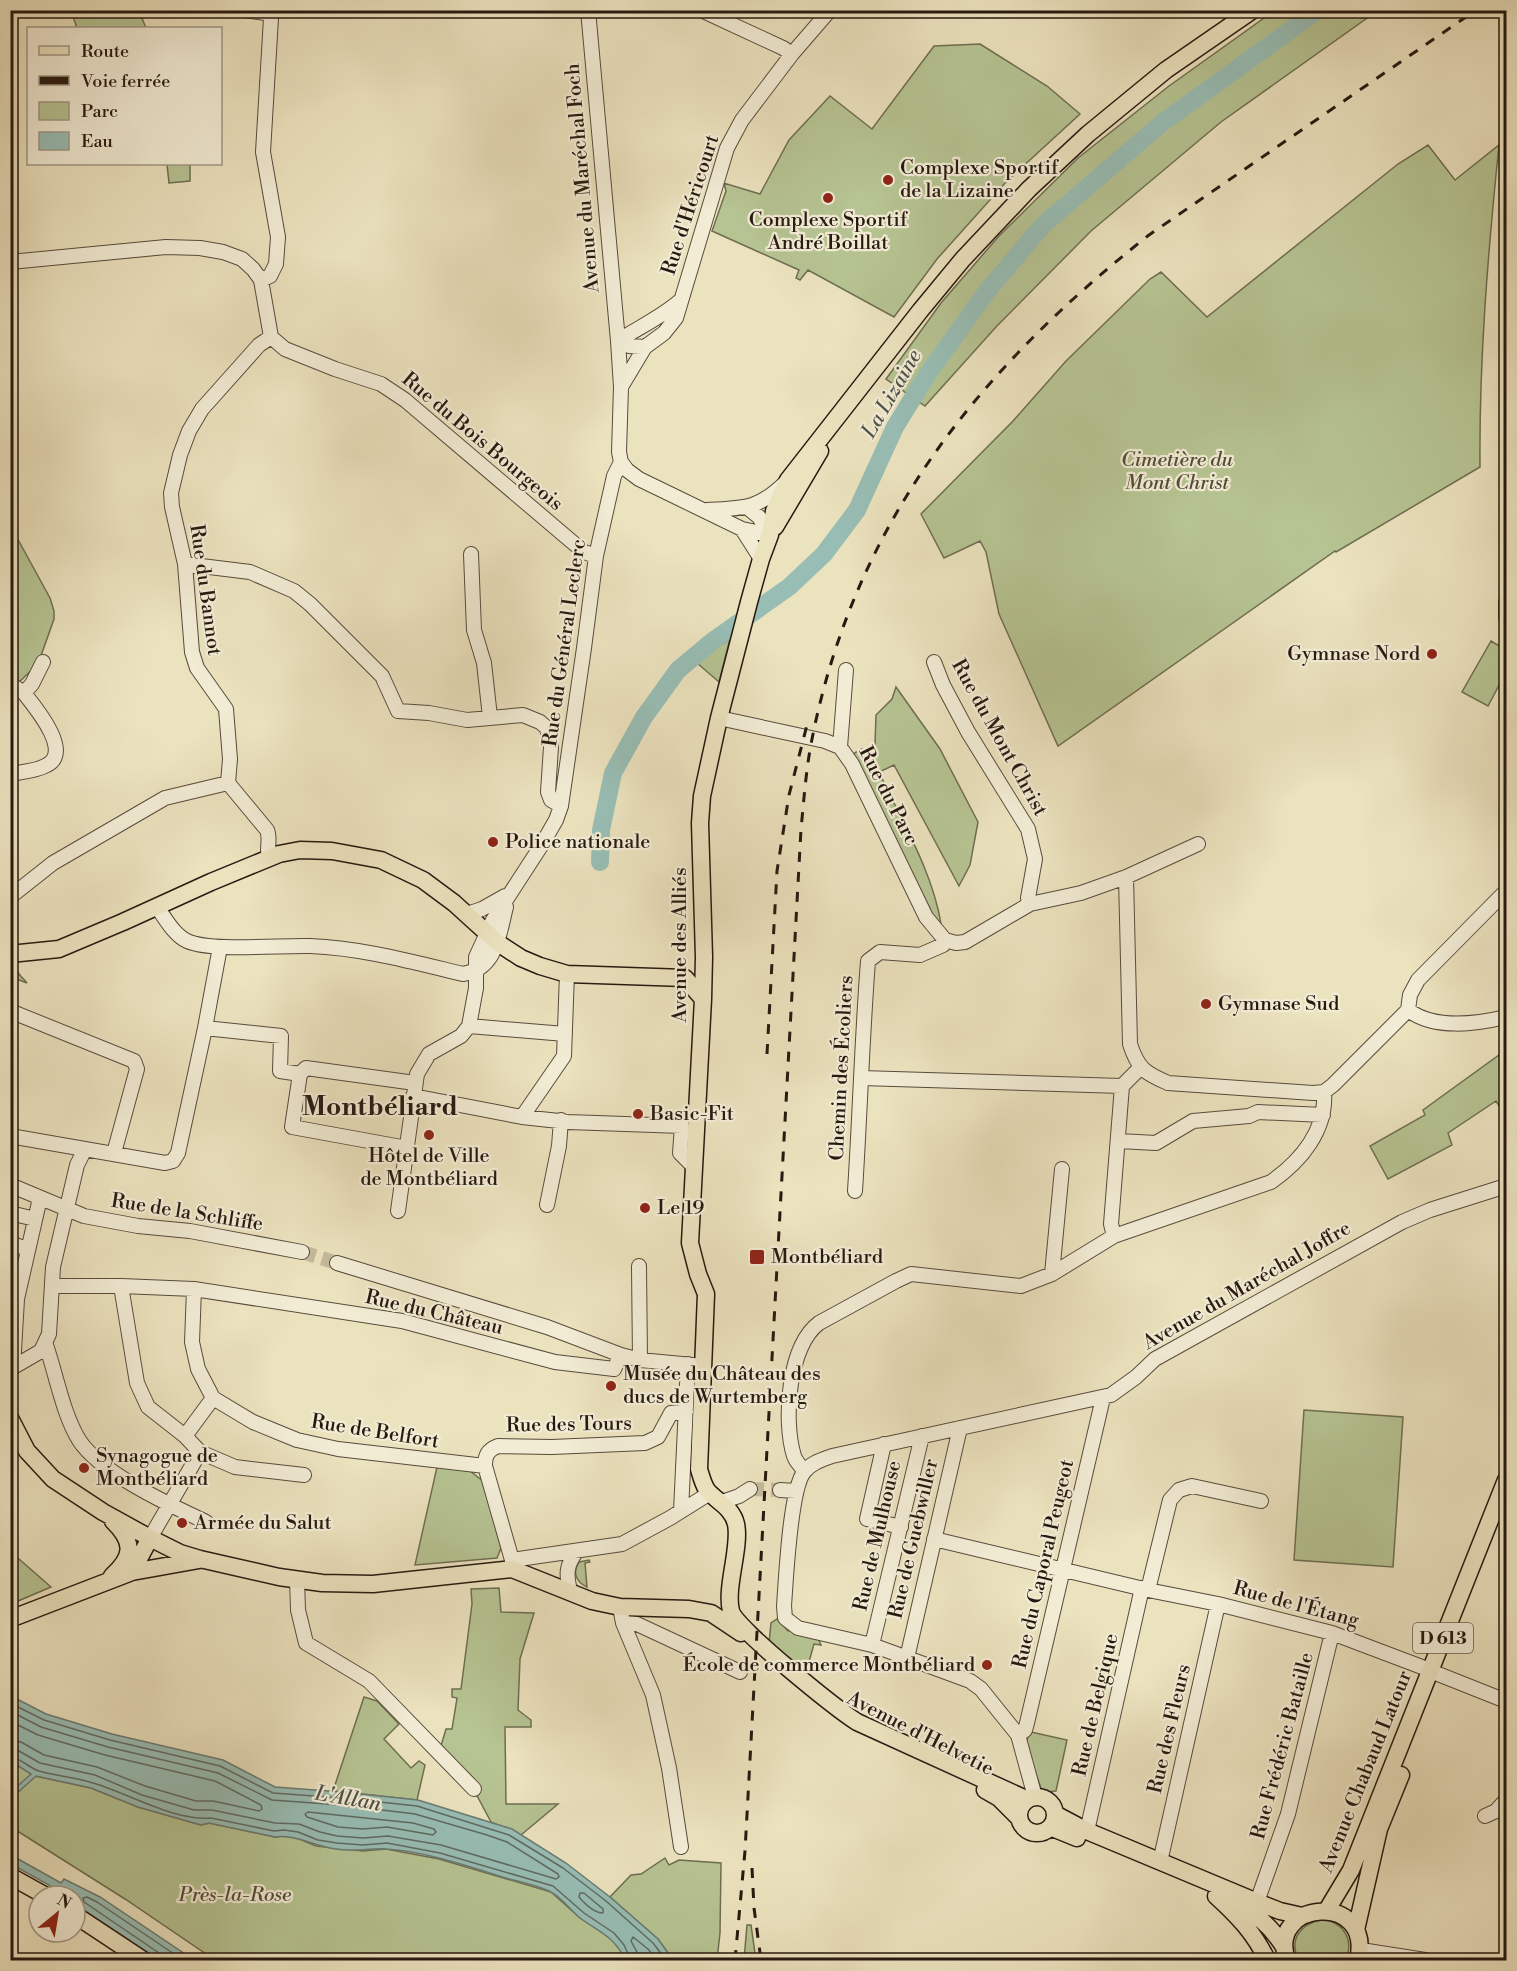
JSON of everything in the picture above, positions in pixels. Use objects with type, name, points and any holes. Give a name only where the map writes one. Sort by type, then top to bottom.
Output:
[{"type":"main road","points":[[770,535],[774,511],[788,480],[902,332],[956,268],[1029,189],[1088,134],[1166,70],[1253,10]]},
{"type":"main road","points":[[770,535],[841,414]]},
{"type":"main road","name":"Avenue des Alliés","points":[[730,1598],[736,1526],[731,1513],[705,1488],[699,1469],[696,1365],[706,1294],[690,1243],[704,957],[700,823],[702,796],[719,717],[760,559],[770,535]]},
{"type":"main road","points":[[10,954],[59,949],[284,852],[332,851],[381,860],[423,880],[467,914],[492,938],[521,958],[540,966],[567,974],[685,978],[703,999]]},
{"type":"main road","points":[[685,978],[704,957]]},
{"type":"main road","points":[[10,1418],[27,1451],[41,1468],[67,1490],[150,1538],[180,1553],[200,1559],[297,1580],[373,1584],[512,1564]]},
{"type":"main road","name":"Avenue Chabaud Latour","points":[[1327,1910],[1350,1870],[1432,1671],[1506,1480]]},
{"type":"main road","name":"Avenue Chabaud Latour","points":[[1356,1930],[1379,1829],[1432,1671],[1506,1506]]},
{"type":"main road","points":[[103,1512],[125,1534],[129,1552],[124,1566],[109,1580]]},
{"type":"main road","points":[[132,1572],[150,1538]]},
{"type":"main road","points":[[10,1619],[132,1572],[200,1559]]},
{"type":"main road","name":"Avenue d'Helvetie","points":[[512,1564],[621,1615],[689,1608],[711,1613],[741,1633],[850,1726],[982,1788],[999,1798],[1019,1818]]},
{"type":"main road","points":[[711,1613],[721,1610],[730,1598]]},
{"type":"main road","name":"Avenue d'Helvetie","points":[[730,1598],[731,1611],[743,1628],[836,1708],[857,1722],[1031,1798]]},
{"type":"main road","points":[[1041,1797],[1050,1803],[1052,1820],[1041,1832],[1032,1832],[1023,1827],[1019,1818],[1020,1808],[1031,1798],[1041,1797]]},
{"type":"main road","points":[[1052,1820],[1087,1831],[1280,1911],[1302,1916]]},
{"type":"main road","points":[[1052,1820],[1248,1910],[1259,1917],[1276,1934],[1286,1954]]},
{"type":"main road","points":[[10,1876],[27,1885]]},
{"type":"main road","points":[[1216,1896],[1249,1929],[1260,1944],[1267,1960]]},
{"type":"main road","points":[[1286,1954],[1287,1935],[1293,1924],[1302,1916],[1327,1910],[1348,1920],[1356,1930],[1360,1955]]},
{"type":"main road","points":[[87,1923],[143,1960]]},
{"type":"street","points":[[244,10],[273,12],[263,152],[278,237],[276,264],[270,276],[261,280]]},
{"type":"street","name":"Avenue du Maréchal Foch","points":[[588,10],[618,341]]},
{"type":"street","points":[[701,10],[792,54]]},
{"type":"street","name":"Rue d'Héricourt","points":[[645,348],[664,333],[679,312],[727,148],[742,120],[792,54],[830,10]]},
{"type":"street","points":[[10,262],[166,247],[200,248],[223,252],[242,259],[261,280],[271,337]]},
{"type":"street","name":"Rue d'Héricourt","points":[[618,341],[653,322],[681,300]]},
{"type":"street","points":[[615,312],[630,322],[642,326]]},
{"type":"street","name":"Rue du Bois Bourgeois","points":[[271,337],[285,349],[381,384],[405,400],[584,552],[596,556]]},
{"type":"street","name":"Rue du Bannot","points":[[228,783],[230,759],[226,710],[197,668],[192,652],[185,564],[171,493],[180,455],[189,431],[202,409],[259,345],[271,337]]},
{"type":"street","points":[[618,341],[629,346],[645,348]]},
{"type":"street","name":"Rue du Général Leclerc","points":[[475,972],[489,960],[492,938],[509,893],[541,846],[561,806],[596,556],[614,476],[621,462],[619,452],[621,387],[618,341]]},
{"type":"street","name":"Rue du Général Leclerc","points":[[621,387],[645,348]]},
{"type":"street","points":[[621,462],[627,470],[639,478],[742,529],[770,535]]},
{"type":"street","points":[[705,510],[747,508],[764,500],[788,480]]},
{"type":"street","points":[[747,508],[759,517],[770,535]]},
{"type":"street","points":[[742,529],[760,559]]},
{"type":"street","points":[[471,554],[474,630],[484,663],[490,717]]},
{"type":"street","points":[[185,564],[250,572],[294,591],[382,676],[398,711],[429,713],[467,720],[523,715],[540,722],[547,728],[551,747],[548,792],[551,800],[561,806]]},
{"type":"street","points":[[1506,602],[1506,618]]},
{"type":"street","points":[[24,693],[32,684],[43,662]]},
{"type":"street","name":"Rue du Mont Christ","points":[[934,662],[943,685],[968,732],[1028,829],[1035,859],[1028,898],[1030,904]]},
{"type":"street","points":[[840,747],[846,670]]},
{"type":"street","points":[[10,684],[24,693],[38,711],[56,747],[48,765],[10,774]]},
{"type":"street","name":"Rue du Parc","points":[[719,717],[821,740],[840,747],[852,764],[927,917],[945,940]]},
{"type":"street","points":[[10,897],[53,863],[165,798],[228,783],[260,819],[269,835],[267,851],[269,858]]},
{"type":"street","points":[[945,940],[956,943],[965,942],[1030,904],[1081,893],[1126,877],[1198,844]]},
{"type":"street","points":[[1126,877],[1130,1044],[1140,1068],[1168,1083],[1312,1093],[1324,1092],[1333,1085],[1408,1011],[1410,995],[1418,980],[1506,891]]},
{"type":"street","name":"Rue du Général Leclerc","points":[[467,914],[482,909],[509,893]]},
{"type":"street","points":[[157,907],[177,933],[189,942],[220,947],[310,946],[351,949],[464,974],[475,972],[476,988],[469,1026],[461,1036],[429,1054],[420,1066],[414,1089],[398,1211]]},
{"type":"street","name":"Chemin des Écoliers","points":[[855,1191],[861,1044],[868,961],[879,952],[920,955],[943,945],[945,940]]},
{"type":"street","points":[[10,1136],[165,1163],[173,1161],[178,1153],[220,947]]},
{"type":"street","points":[[522,1117],[564,1056],[567,974]]},
{"type":"street","points":[[10,1011],[134,1061],[137,1065],[138,1069],[114,1153]]},
{"type":"street","points":[[1408,1011],[1426,1019],[1450,1023],[1478,1023],[1506,1017]]},
{"type":"street","points":[[469,1026],[565,1034]]},
{"type":"street","points":[[205,1028],[282,1036],[280,1071],[300,1074]]},
{"type":"street","points":[[407,1148],[292,1127],[300,1074],[306,1068],[414,1089],[522,1117],[682,1126],[680,1153],[693,1166]]},
{"type":"street","points":[[1114,1236],[1111,1224],[1122,1086],[1140,1068]]},
{"type":"street","points":[[861,1078],[1122,1086]]},
{"type":"street","points":[[1031,1798],[1018,1735],[988,1697],[970,1681],[872,1645],[798,1628],[785,1618],[784,1606],[795,1491],[805,1471],[794,1458],[788,1395],[792,1375],[810,1329],[911,1274],[1021,1286],[1052,1274],[1114,1236],[1271,1182],[1287,1171],[1302,1156],[1317,1132],[1323,1115],[1324,1092]]},
{"type":"street","points":[[1119,1141],[1156,1143],[1193,1121],[1249,1116],[1258,1112],[1323,1115]]},
{"type":"street","points":[[548,1205],[559,1146],[561,1120]]},
{"type":"street","points":[[85,1149],[78,1165],[53,1267],[51,1317],[46,1345],[59,1391],[78,1439],[96,1460],[170,1504],[206,1522]]},
{"type":"street","points":[[1052,1274],[1062,1169]]},
{"type":"street","name":"Rue de la Schliffe","points":[[10,1185],[84,1216],[190,1231],[302,1252]]},
{"type":"street","name":"Avenue du Maréchal Joffre","points":[[805,1471],[815,1462],[832,1456],[1103,1398],[1124,1387],[1155,1359],[1402,1222],[1430,1210],[1506,1186]]},
{"type":"street","points":[[12,1369],[16,1299],[40,1198]]},
{"type":"street","points":[[10,1213],[35,1219]]},
{"type":"street","points":[[10,1243],[27,1249]]},
{"type":"street","points":[[337,1263],[547,1327],[621,1355],[640,1360],[696,1365],[686,1412],[681,1511]]},
{"type":"street","points":[[639,1266],[640,1360]]},
{"type":"street","points":[[52,1287],[121,1286],[194,1289],[194,1354],[198,1369],[213,1398],[185,1436]]},
{"type":"street","points":[[121,1286],[137,1383],[148,1407],[185,1436],[200,1452],[235,1467],[304,1475]]},
{"type":"street","name":"Rue du Château","points":[[194,1289],[402,1321],[530,1356],[587,1367],[614,1369],[621,1355]]},
{"type":"street","points":[[12,1369],[35,1356],[46,1345]]},
{"type":"street","name":"Rue de Belfort","points":[[213,1398],[253,1422],[297,1440],[341,1449],[485,1466]]},
{"type":"street","name":"Rue du Caporal Peugeot","points":[[1018,1735],[1025,1730],[1027,1723],[1103,1398]]},
{"type":"street","name":"Rue des Tours","points":[[485,1466],[487,1453],[498,1446],[552,1447],[645,1443],[658,1437],[671,1413],[686,1412]]},
{"type":"street","name":"Rue de Guebwiller","points":[[907,1658],[960,1428]]},
{"type":"street","name":"Rue de Mulhouse","points":[[872,1645],[921,1436]]},
{"type":"street","points":[[884,1444],[867,1519],[901,1527]]},
{"type":"street","points":[[150,1538],[200,1452]]},
{"type":"street","points":[[485,1466],[512,1564],[622,1544],[681,1511],[716,1498],[739,1496],[750,1489]]},
{"type":"street","points":[[1145,1589],[1170,1500],[1179,1490],[1192,1486],[1261,1501]]},
{"type":"street","points":[[780,1490],[795,1491]]},
{"type":"street","name":"Rue de l'Étang","points":[[934,1539],[1218,1604],[1332,1633],[1506,1701]]},
{"type":"street","points":[[570,1591],[566,1571],[577,1551]]},
{"type":"street","points":[[297,1580],[298,1610],[306,1643],[369,1681],[474,1789]]},
{"type":"street","name":"Rue de Belgique","points":[[1087,1831],[1145,1589]]},
{"type":"street","name":"Rue des Fleurs","points":[[1160,1862],[1218,1604]]},
{"type":"street","points":[[621,1615],[740,1672]]},
{"type":"street","points":[[621,1615],[653,1695],[669,1768],[681,1847]]},
{"type":"street","name":"Rue Frédéric Bataille","points":[[1257,1902],[1288,1814],[1332,1633]]},
{"type":"street","points":[[1485,1816],[1496,1811],[1506,1800]]},
{"type":"street","points":[[1360,1955],[1425,1960]]},
{"type":"green space","points":[[71,11],[139,11],[146,27],[77,27]]},
{"type":"green space","points":[[1274,11],[1377,11],[1221,122],[1091,231],[996,327],[925,406],[886,379],[941,303],[999,236],[1078,158],[1169,86]]},
{"type":"green space","name":"Complexe Sportif de la Lizaine","points":[[980,44],[1047,86],[1080,114],[1006,182],[937,259],[894,317],[808,270],[800,280],[796,278],[799,270],[712,231],[726,191],[724,183],[760,194],[789,140],[830,96],[872,129],[934,46]]},
{"type":"green space","name":"Cimetière du Mont Christ","points":[[1428,145],[1455,180],[1499,145],[1485,306],[1480,467],[1335,551],[1058,746],[999,614],[986,552],[980,541],[944,558],[921,514],[1013,421],[1066,361],[1150,279],[1161,272],[1207,317],[1398,164]]},
{"type":"green space","points":[[167,165],[190,165],[190,181],[169,183]]},
{"type":"green space","points":[[10,525],[50,598],[54,611],[54,619],[38,664],[17,684],[10,679]]},
{"type":"green space","points":[[730,639],[719,682],[697,663]]},
{"type":"green space","points":[[1491,641],[1506,650],[1506,672],[1488,706],[1462,692]]},
{"type":"green space","points":[[896,687],[940,749],[978,822],[970,865],[959,886],[894,765],[879,772],[924,866],[941,924],[937,924],[853,754],[861,749],[867,750],[875,744],[876,715],[892,699]]},
{"type":"green space","points":[[13,961],[19,974],[27,983],[11,977],[11,962]]},
{"type":"green space","points":[[1506,1050],[1506,1110],[1502,1111],[1496,1101],[1448,1133],[1452,1145],[1388,1179],[1370,1146],[1425,1115],[1423,1110]]},
{"type":"green space","points":[[1304,1410],[1403,1417],[1393,1567],[1294,1560]]},
{"type":"green space","points":[[437,1467],[470,1471],[484,1482],[501,1548],[497,1558],[415,1565]]},
{"type":"green space","points":[[11,1552],[51,1587],[11,1604]]},
{"type":"green space","points":[[589,1560],[590,1562],[585,1563],[587,1587],[578,1580],[576,1569],[579,1562]]},
{"type":"green space","points":[[499,1588],[501,1612],[534,1613],[520,1659],[518,1710],[531,1720],[531,1727],[505,1727],[506,1804],[558,1804],[521,1835],[491,1822],[467,1777],[440,1749],[446,1729],[452,1729],[457,1698],[452,1697],[452,1689],[461,1689],[472,1604],[471,1589]]},
{"type":"green space","points":[[777,1619],[788,1631],[789,1629],[817,1636],[821,1645],[814,1644],[805,1676],[769,1643],[771,1623]]},
{"type":"green space","points":[[364,1697],[377,1701],[399,1724],[384,1739],[411,1768],[419,1761],[425,1765],[417,1800],[333,1791]]},
{"type":"green space","points":[[1031,1732],[1067,1740],[1056,1791],[1046,1792],[1041,1788],[1025,1743]]},
{"type":"green space","name":"Près-la-Rose","points":[[10,1761],[35,1776],[91,1788],[138,1807],[201,1825],[209,1823],[275,1837],[297,1838],[316,1846],[363,1851],[386,1849],[439,1859],[551,1892],[580,1918],[610,1937],[626,1960],[215,1960],[125,1899],[11,1827]]},
{"type":"green space","points":[[665,1858],[669,1865],[679,1860],[721,1863],[720,1933],[717,1960],[673,1960],[658,1939],[610,1897],[631,1875],[641,1874]]},
{"type":"green space","points":[[1322,1919],[1336,1924],[1345,1933],[1349,1946],[1346,1960],[1298,1960],[1295,1945],[1298,1934],[1308,1925]]},
{"type":"green space","points":[[747,1925],[751,1925],[756,1960],[744,1960]]},
{"type":"water","name":"L'Allan","points":[[11,1696],[46,1714],[112,1734],[223,1760],[275,1787],[418,1800],[512,1829],[566,1863],[610,1897],[658,1939],[673,1960],[626,1960],[611,1940],[580,1918],[549,1891],[431,1856],[401,1850],[336,1849],[290,1837],[275,1837],[209,1823],[201,1825],[138,1807],[91,1788],[36,1776],[16,1794],[11,1795],[11,1792],[31,1774],[11,1761]]},
{"type":"water","points":[[11,1855],[61,1883],[64,1879],[74,1884],[47,1884],[11,1864]]},
{"type":"water","points":[[87,1890],[194,1960],[159,1960],[87,1912]]},
{"type":"waterway","name":"La Lizaine","points":[[600,862],[601,830],[613,773],[644,717],[678,670],[714,640],[789,587],[824,554],[857,510],[895,427],[927,375],[988,290],[1043,225],[1162,123],[1318,10]]},
{"type":"tunnel","points":[[302,1252],[337,1263]]},
{"type":"tunnel","points":[[750,1489],[780,1490]]},
{"type":"railway","points":[[735,1960],[745,1851],[801,829],[812,739],[832,661],[859,588],[893,520],[933,456],[979,396],[1031,340],[1087,286],[1149,235],[1476,10]]},
{"type":"railway","points":[[767,1054],[777,871],[789,795],[807,725]]},
{"type":"railway","points":[[752,1868],[754,1908],[761,1960]]},
{"type":"railway","points":[[1504,1960],[1506,1955]]},
{"type":"place","name":"Complexe Sportif de la Lizaine","points":[[888,180]]},
{"type":"place","name":"Complexe Sportif André Boillat","points":[[828,198]]},
{"type":"place","name":"Gymnase Nord","points":[[1432,654]]},
{"type":"place","name":"Police nationale","points":[[493,842]]},
{"type":"place","name":"Gymnase Sud","points":[[1206,1004]]},
{"type":"place","name":"Basic-Fit","points":[[638,1114]]},
{"type":"place","name":"Hôtel de Ville de Montbéliard","points":[[429,1135]]},
{"type":"place","name":"Le 19","points":[[645,1208]]},
{"type":"place","name":"Montbéliard","points":[[757,1257]]},
{"type":"place","name":"Musée du Château des ducs de Wurtemberg","points":[[611,1386]]},
{"type":"place","name":"Synagogue de Montbéliard","points":[[84,1468]]},
{"type":"place","name":"Armée du Salut","points":[[182,1523]]},
{"type":"place","name":"École de commerce Montbéliard","points":[[987,1665]]},
{"type":"district","name":"Montbéliard","points":[[380,1107]]}]
